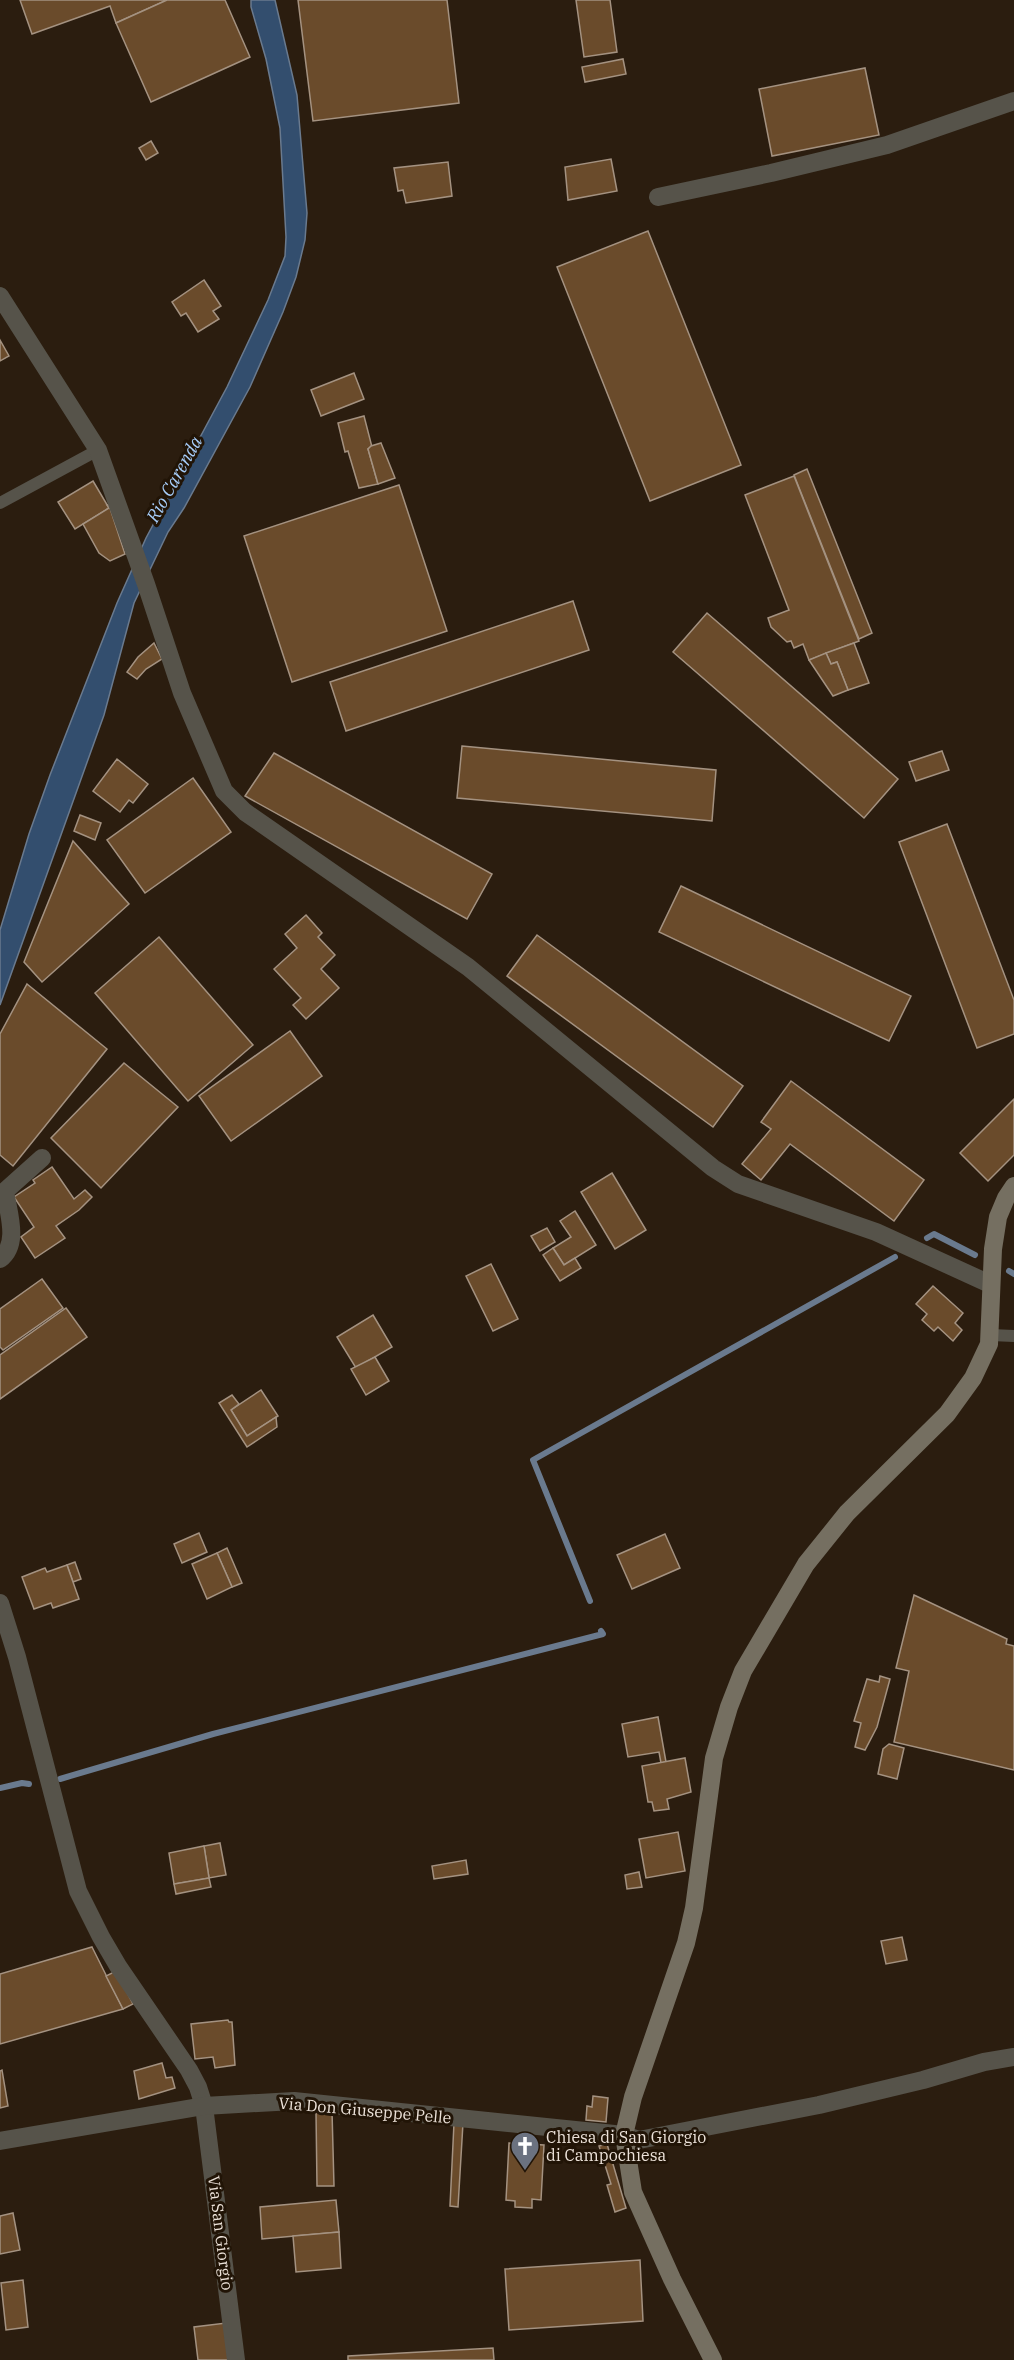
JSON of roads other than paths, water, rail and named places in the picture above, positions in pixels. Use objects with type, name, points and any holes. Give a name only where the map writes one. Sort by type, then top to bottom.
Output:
[{"type":"main road","points":[[712,2360],[633,2192],[624,2135],[633,2097],[686,1942],[694,1908],[714,1758],[729,1707],[743,1671],[806,1564],[847,1513],[947,1414],[973,1378],[991,1335],[990,1284],[998,1217],[1014,1186]]},
{"type":"street","points":[[658,197],[771,174],[887,146],[1014,101]]},
{"type":"street","points":[[0,296],[98,450],[182,693],[224,791],[245,812],[468,967],[713,1168],[738,1184],[876,1232],[990,1284]]},
{"type":"street","points":[[0,1259],[8,1253],[12,1245],[5,1191],[42,1158]]},
{"type":"street","name":"Via San Giorgio","points":[[0,1603],[17,1657],[78,1891],[118,1966],[189,2070],[204,2106],[236,2360]]},
{"type":"street","name":"Via Don Giuseppe Pelle","points":[[0,2141],[204,2106],[294,2101],[624,2135],[639,2140],[808,2107],[923,2080],[984,2062],[1014,2057]]},
{"type":"lane","points":[[0,503],[98,450]]},
{"type":"lane","points":[[991,1335],[1014,1336]]},
{"type":"water","points":[[251,0],[275,0],[297,95],[307,213],[305,240],[296,277],[250,387],[184,508],[168,532],[134,603],[104,715],[0,1005],[0,930],[29,834],[50,775],[117,603],[146,538],[227,387],[268,300],[285,256],[280,128]]},
{"type":"waterway","name":"Rio Carenda","points":[[927,1238],[934,1234],[975,1255]]},
{"type":"waterway","points":[[590,1601],[533,1460],[895,1257]]},
{"type":"waterway","name":"Rio Carenda","points":[[1009,1271],[1014,1274]]},
{"type":"waterway","points":[[60,1779],[213,1734],[603,1634],[601,1631]]},
{"type":"waterway","points":[[0,1788],[22,1783],[29,1784]]},
{"type":"place","name":"Chiesa di San Giorgio di Campochiesa","points":[[525,2172]]}]
